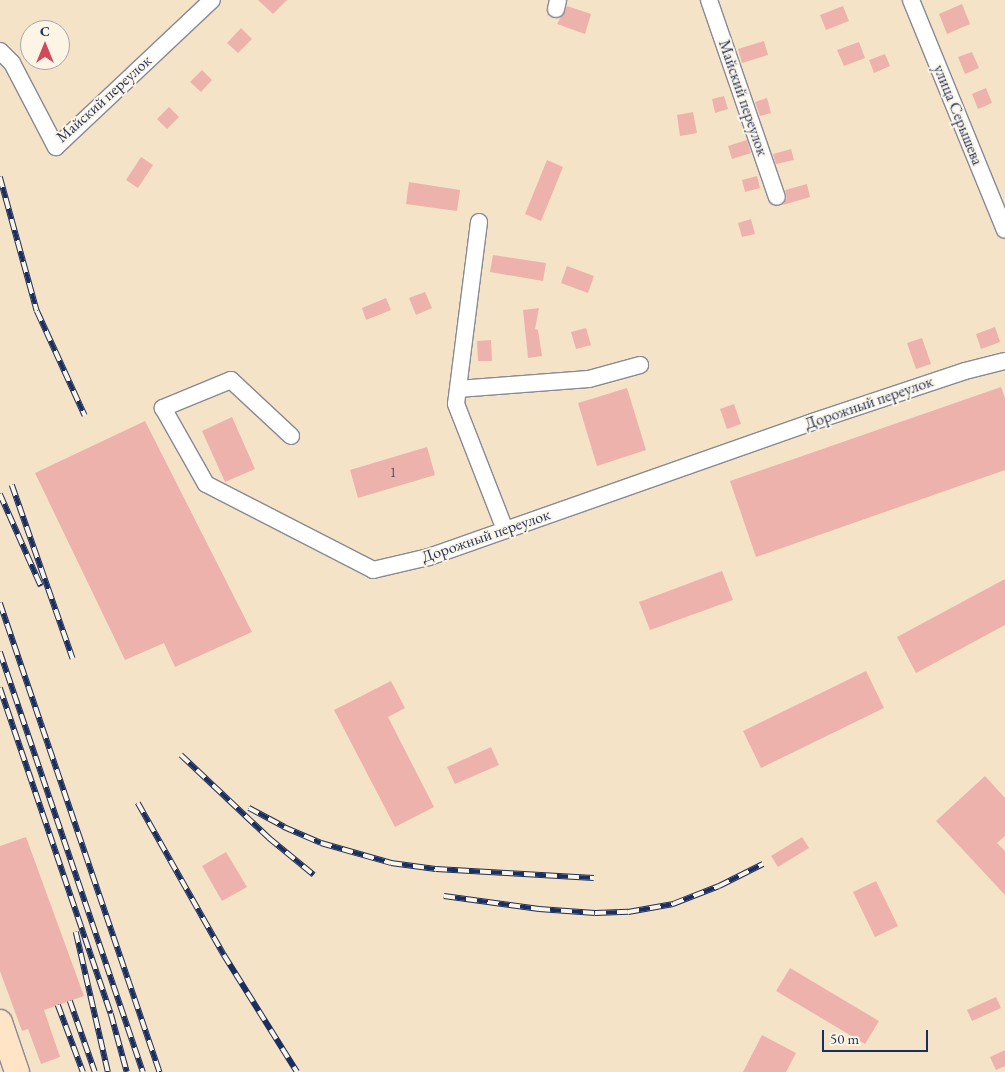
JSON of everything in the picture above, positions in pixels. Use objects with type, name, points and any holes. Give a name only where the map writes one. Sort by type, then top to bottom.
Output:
[{"type":"main road","points":[[0,1022],[17,1072]]},
{"type":"street","name":"Майский переулок","points":[[0,51],[12,63],[56,147],[212,0]]},
{"type":"street","name":"Майский переулок","points":[[709,0],[777,197]]},
{"type":"street","name":"улица Серышева","points":[[911,0],[1005,230]]},
{"type":"street","points":[[479,222],[456,404],[505,530]]},
{"type":"street","name":"Дорожный переулок","points":[[291,436],[231,380],[163,408],[206,484],[374,570],[428,557],[812,422],[965,371],[1005,361]]},
{"type":"street","points":[[458,389],[589,379],[640,366]]},
{"type":"building","points":[[258,0],[287,0],[273,14]]},
{"type":"building","points":[[962,4],[970,24],[947,34],[939,14]]},
{"type":"building","points":[[567,6],[591,14],[585,34],[557,24]]},
{"type":"building","points":[[843,6],[849,21],[826,30],[820,15]]},
{"type":"building","points":[[241,28],[252,39],[238,53],[227,43]]},
{"type":"building","points":[[764,41],[768,55],[742,63],[738,49]]},
{"type":"building","points":[[859,42],[865,58],[844,66],[837,50]]},
{"type":"building","points":[[972,52],[979,68],[965,74],[958,57]]},
{"type":"building","points":[[885,54],[890,66],[874,73],[869,60]]},
{"type":"building","points":[[202,70],[212,80],[201,92],[190,82]]},
{"type":"building","points":[[986,88],[992,103],[978,109],[972,94]]},
{"type":"building","points":[[724,96],[728,109],[715,113],[712,99]]},
{"type":"building","points":[[767,98],[771,113],[760,116],[755,102]]},
{"type":"building","points":[[169,107],[179,117],[167,129],[157,119]]},
{"type":"building","points":[[693,112],[697,133],[680,136],[677,115]]},
{"type":"building","points":[[747,140],[751,153],[732,159],[728,146]]},
{"type":"building","points":[[791,149],[794,160],[776,164],[773,154]]},
{"type":"building","points":[[141,157],[153,165],[138,188],[126,180]]},
{"type":"building","points":[[547,160],[563,167],[541,221],[525,214]]},
{"type":"building","points":[[757,176],[760,188],[745,192],[742,180]]},
{"type":"building","points":[[409,182],[460,190],[457,211],[406,204]]},
{"type":"building","points":[[807,184],[810,197],[783,205],[787,198],[785,190]]},
{"type":"building","points":[[751,219],[755,234],[742,237],[738,223]]},
{"type":"building","points":[[493,255],[546,263],[543,281],[490,272]]},
{"type":"building","points":[[567,266],[594,276],[588,293],[561,283]]},
{"type":"building","points":[[425,292],[432,308],[416,315],[409,298]]},
{"type":"building","points":[[386,298],[391,310],[366,320],[362,308]]},
{"type":"building","points":[[539,308],[535,329],[538,330],[542,356],[528,358],[523,310]]},
{"type":"building","points":[[995,327],[1000,342],[981,349],[976,334]]},
{"type":"building","points":[[586,328],[591,345],[576,349],[571,332]]},
{"type":"building","points":[[922,338],[931,364],[916,369],[907,343]]},
{"type":"building","points":[[491,340],[492,361],[478,361],[477,341]]},
{"type":"building","points":[[1001,387],[1005,398],[1005,470],[756,557],[730,481]]},
{"type":"building","points":[[627,388],[646,450],[597,466],[578,403]]},
{"type":"building","points":[[734,404],[741,424],[727,429],[720,409]]},
{"type":"building","points":[[232,417],[255,469],[225,482],[202,431]]},
{"type":"building","points":[[145,421],[252,632],[175,667],[164,643],[125,660],[35,473]]},
{"type":"building","points":[[427,447],[435,475],[358,498],[350,470]]},
{"type":"building","points":[[722,571],[733,600],[650,630],[639,602]]},
{"type":"building","points":[[1005,579],[1005,625],[916,673],[897,637]]},
{"type":"building","points":[[866,671],[884,708],[761,768],[743,731]]},
{"type":"building","points":[[391,681],[405,708],[388,717],[434,807],[395,827],[334,710]]},
{"type":"building","points":[[491,747],[499,765],[455,784],[447,767]]},
{"type":"building","points":[[985,776],[1005,798],[1005,836],[997,843],[1005,851],[1005,895],[936,821]]},
{"type":"building","points":[[26,837],[84,996],[44,1010],[60,1057],[41,1064],[28,1029],[22,1031],[0,971],[0,846]]},
{"type":"building","points":[[802,837],[809,848],[778,867],[771,856]]},
{"type":"building","points":[[226,852],[247,887],[222,901],[202,866]]},
{"type":"building","points":[[876,881],[898,926],[875,937],[853,892]]},
{"type":"building","points":[[790,968],[879,1021],[865,1044],[776,991]]},
{"type":"building","points":[[996,997],[1001,1008],[972,1021],[967,1010]]},
{"type":"building","points":[[762,1035],[796,1053],[786,1072],[743,1072]]},
{"type":"building","points":[[1005,1050],[1005,1066],[996,1070],[990,1057]]},
{"type":"railway","points":[[0,177],[37,311],[85,416]]},
{"type":"railway","points":[[12,485],[73,659]]},
{"type":"railway","points":[[0,494],[41,586]]},
{"type":"railway","points":[[0,603],[160,1072]]},
{"type":"railway","points":[[0,652],[143,1072]]},
{"type":"railway","points":[[0,688],[111,1014],[127,1072]]},
{"type":"railway","points":[[181,755],[269,838],[314,875]]},
{"type":"railway","points":[[138,803],[224,955],[297,1072]]},
{"type":"railway","points":[[249,808],[284,827],[321,843],[391,863],[436,869],[594,878]]},
{"type":"railway","points":[[444,896],[539,909],[595,913],[628,912],[673,904],[719,886],[763,864]]},
{"type":"railway","points":[[76,932],[108,1072]]},
{"type":"railway","points":[[70,1001],[95,1072]]},
{"type":"railway","points":[[58,1005],[83,1072]]}]
